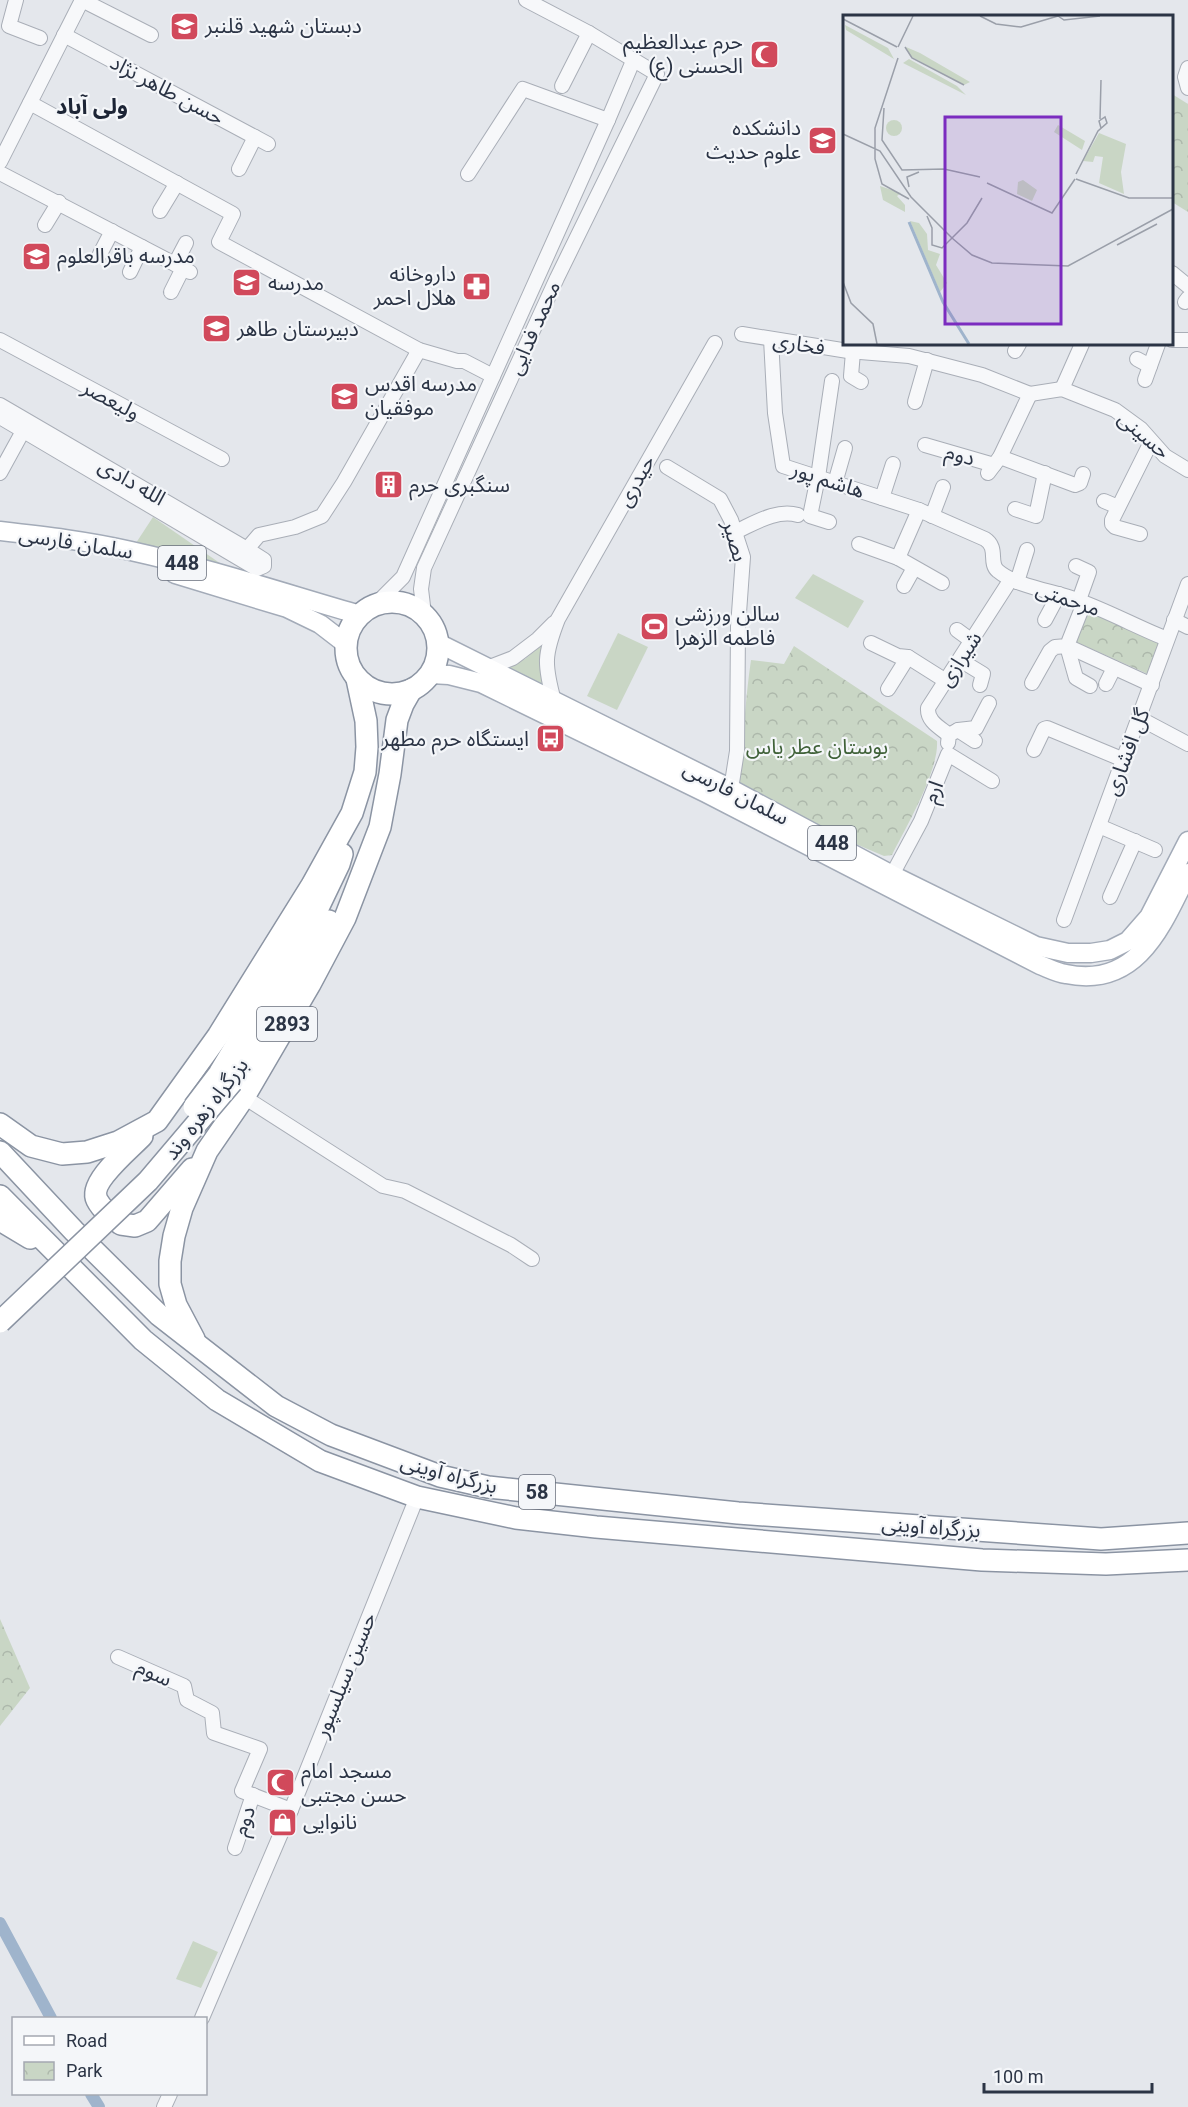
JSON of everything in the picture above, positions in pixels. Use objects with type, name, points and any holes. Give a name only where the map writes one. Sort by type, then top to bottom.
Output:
[{"type":"highway","points":[[387,602],[401,603],[424,614],[436,633],[438,643],[435,664],[422,683],[401,694],[378,693],[357,679],[346,657],[346,644],[353,623],[367,610],[387,602]]},
{"type":"highway","name":"بزرگراه زهره وند","points":[[199,1347],[176,1305],[170,1284],[170,1261],[174,1236],[182,1208],[207,1151],[232,1084],[339,864],[364,771],[367,747],[366,721],[357,679]]},
{"type":"highway","name":"بزرگراه زهره وند","points":[[0,1322],[148,1181],[232,1084],[381,827],[397,720],[411,690]]},
{"type":"highway","name":"بزرگراه زهره وند","points":[[0,1124],[31,1146],[62,1154],[87,1152],[118,1142],[157,1121],[224,1027],[312,885],[352,813]]},
{"type":"highway","name":"بزرگراه زهره وند","points":[[0,1302],[138,1172],[182,1122],[232,1084]]},
{"type":"highway","points":[[157,1121],[99,1180],[96,1191],[97,1200],[121,1224],[135,1226],[147,1221],[207,1151]]},
{"type":"highway","name":"بزرگراه آوینی","points":[[0,1152],[74,1232],[159,1315],[276,1406],[331,1435],[440,1476],[488,1487],[738,1513],[1101,1539],[1188,1533]]},
{"type":"highway","name":"بزرگراه آوینی","points":[[0,1196],[143,1340],[217,1400],[320,1461],[417,1497],[516,1518],[596,1527],[970,1559],[1106,1564],[1188,1560]]},
{"type":"highway","points":[[0,1220],[58,1255]]},
{"type":"main road","name":"سلمان فارسی","points":[[0,531],[81,541],[130,550],[367,610]]},
{"type":"main road","name":"سلمان فارسی","points":[[0,544],[78,550],[179,575],[288,608],[320,624],[346,644]]},
{"type":"main road","name":"سلمان فارسی","points":[[438,643],[731,789],[892,875],[1035,946],[1068,953],[1091,953],[1110,950],[1128,941],[1149,917],[1188,841]]},
{"type":"main road","name":"سلمان فارسی","points":[[430,674],[449,675],[481,683],[706,793],[1040,964],[1065,974],[1092,976],[1101,974],[1118,969],[1141,954],[1158,933],[1188,873]]},
{"type":"street","points":[[16,0],[9,26],[40,38]]},
{"type":"street","points":[[0,162],[82,0],[151,35]]},
{"type":"street","name":"محمد فدایی","points":[[424,614],[421,589],[424,568],[591,204],[657,74],[589,33],[526,0]]},
{"type":"street","points":[[562,86],[589,33]]},
{"type":"street","name":"حسن طاهر نژاد","points":[[64,35],[268,144]]},
{"type":"street","name":"محمد فدایی","points":[[367,610],[403,577],[633,61]]},
{"type":"street","points":[[1188,68],[1185,77],[1188,88]]},
{"type":"street","points":[[468,174],[523,88],[608,120]]},
{"type":"street","points":[[30,103],[233,214],[219,242],[419,351],[457,362],[464,361],[493,376]]},
{"type":"street","points":[[239,169],[255,137]]},
{"type":"street","points":[[0,172],[183,268]]},
{"type":"street","points":[[160,211],[177,183]]},
{"type":"street","points":[[572,196],[591,204]]},
{"type":"street","points":[[45,225],[59,202]]},
{"type":"street","points":[[100,254],[112,231]]},
{"type":"street","points":[[171,292],[183,268],[186,243]]},
{"type":"street","points":[[130,272],[142,248]]},
{"type":"street","points":[[1173,274],[1188,286]]},
{"type":"street","name":"فخاری","points":[[742,334],[853,352],[906,349],[927,360],[982,375],[1030,394]]},
{"type":"street","name":"هاشم پور","points":[[771,339],[775,413],[783,466],[919,510],[990,542]]},
{"type":"street","points":[[1173,339],[1188,340]]},
{"type":"street","name":"ولیعصر","points":[[0,340],[222,459]]},
{"type":"street","name":"حیدری","points":[[558,619],[715,343]]},
{"type":"street","points":[[1062,389],[1082,345]]},
{"type":"street","points":[[1145,380],[1158,345]]},
{"type":"street","points":[[247,549],[260,536],[295,527],[322,516],[419,351]]},
{"type":"street","points":[[853,352],[851,376],[861,382]]},
{"type":"street","points":[[1137,359],[1150,366]]},
{"type":"street","points":[[915,402],[927,360]]},
{"type":"street","points":[[829,522],[810,516],[819,477],[832,381]]},
{"type":"street","name":"حسینی","points":[[1030,394],[1062,389],[1115,410],[1141,429],[1165,456],[1188,470]]},
{"type":"street","points":[[990,461],[1030,394]]},
{"type":"street","name":"الله دادی","points":[[0,405],[247,549],[260,564],[0,417]]},
{"type":"street","points":[[0,473],[23,431]]},
{"type":"street","points":[[1140,534],[1112,524],[1118,507],[1151,442]]},
{"type":"street","name":"دوم","points":[[925,445],[1045,473],[1078,485],[1083,474]]},
{"type":"street","points":[[835,483],[845,448]]},
{"type":"street","points":[[882,498],[893,464]]},
{"type":"street","name":"بصیر","points":[[667,468],[720,499],[743,557],[738,627],[737,751],[731,789]]},
{"type":"street","points":[[1015,509],[1036,516],[1045,473]]},
{"type":"street","points":[[932,516],[943,487]]},
{"type":"street","points":[[1104,501],[1118,507]]},
{"type":"street","points":[[898,558],[919,510]]},
{"type":"street","points":[[735,532],[775,514],[798,515]]},
{"type":"street","name":"مرحمتی","points":[[990,542],[995,568],[999,572],[1014,580],[1082,602],[1167,639]]},
{"type":"street","points":[[858,544],[898,558],[942,583]]},
{"type":"street","name":"شیرازی","points":[[953,733],[931,721],[927,714],[928,708],[1014,580],[1027,550]]},
{"type":"street","points":[[1076,566],[1089,572],[1082,602],[1067,646],[1076,678],[1090,686]]},
{"type":"street","points":[[904,586],[914,568]]},
{"type":"street","name":"گل افشاری","points":[[1064,920],[1188,584]]},
{"type":"street","points":[[1045,620],[1059,594]]},
{"type":"street","points":[[488,669],[513,658],[538,639],[558,619]]},
{"type":"street","points":[[554,700],[546,664],[550,640],[558,619]]},
{"type":"street","points":[[1174,620],[1188,627]]},
{"type":"street","points":[[957,630],[972,641]]},
{"type":"street","points":[[871,643],[898,656],[908,657],[946,681]]},
{"type":"street","points":[[1032,683],[1050,651],[1055,647],[1067,646],[1152,685]]},
{"type":"street","points":[[888,689],[908,657]]},
{"type":"street","points":[[960,660],[983,674],[980,685]]},
{"type":"street","points":[[1106,684],[1114,668]]},
{"type":"street","points":[[953,733],[976,728],[989,710]]},
{"type":"street","points":[[1139,718],[1188,744]]},
{"type":"street","points":[[1034,750],[1044,729],[1047,728],[1124,760]]},
{"type":"street","points":[[953,733],[975,741]]},
{"type":"street","points":[[948,754],[953,733]]},
{"type":"street","name":"ارم","points":[[892,875],[921,821],[948,754],[992,781]]},
{"type":"street","points":[[1099,826],[1155,850]]},
{"type":"street","points":[[1110,897],[1135,841]]},
{"type":"street","points":[[232,1084],[383,1186],[405,1191],[511,1245],[532,1259]]},
{"type":"street","name":"حسین سیلسپور","points":[[203,2017],[291,1810],[417,1497]]},
{"type":"street","name":"سوم","points":[[118,1657],[184,1686],[187,1700],[212,1713],[214,1733],[260,1749],[242,1791],[253,1795]]},
{"type":"street","points":[[253,1795],[291,1810]]},
{"type":"street","name":"دوم","points":[[235,1848],[253,1795]]},
{"type":"green space","points":[[1173,95],[1188,104],[1188,212],[1173,203]]},
{"type":"green space","points":[[153,517],[227,568],[136,543]]},
{"type":"green space","points":[[813,574],[864,601],[848,628],[795,598]]},
{"type":"green space","points":[[1086,608],[1161,642],[1150,675],[1074,641]]},
{"type":"green space","points":[[618,633],[648,647],[617,710],[587,696]]},
{"type":"green space","points":[[543,644],[547,686],[507,668],[509,664],[525,659]]},
{"type":"green space","name":"بوستان عطر یاس","points":[[794,646],[937,741],[933,768],[913,815],[892,855],[884,856],[809,824],[745,789],[737,780],[751,660],[784,664]]},
{"type":"green space","points":[[0,1619],[30,1688],[0,1726]]},
{"type":"green space","points":[[193,1941],[218,1952],[201,1988],[176,1979]]},
{"type":"waterway","points":[[0,1923],[50,2017]]},
{"type":"waterway","points":[[92,2095],[99,2107]]},
{"type":"place","name":"دبستان شهید قلنبر","points":[[184,26]]},
{"type":"place","name":"حرم عبدالعظیم الحسنی (ع)","points":[[764,54]]},
{"type":"place","name":"دانشکده علوم حدیث","points":[[822,140]]},
{"type":"place","name":"مدرسه باقرالعلوم","points":[[36,256]]},
{"type":"place","name":"مدرسه","points":[[247,283]]},
{"type":"place","name":"داروخانه هلال احمر","points":[[477,286]]},
{"type":"place","name":"دبیرستان طاهر","points":[[216,329]]},
{"type":"place","name":"مدرسه اقدس موفقیان","points":[[344,396]]},
{"type":"place","name":"سنگبری حرم","points":[[388,485]]},
{"type":"place","name":"سالن ورزشی فاطمه الزهرا","points":[[654,626]]},
{"type":"place","name":"ایستگاه حرم مطهر","points":[[550,739]]},
{"type":"place","name":"مسجد امام حسن مجتبی","points":[[280,1783]]},
{"type":"place","name":"نانوایی","points":[[282,1822]]},
{"type":"district","name":"ولی آباد","points":[[92,106]]}]
